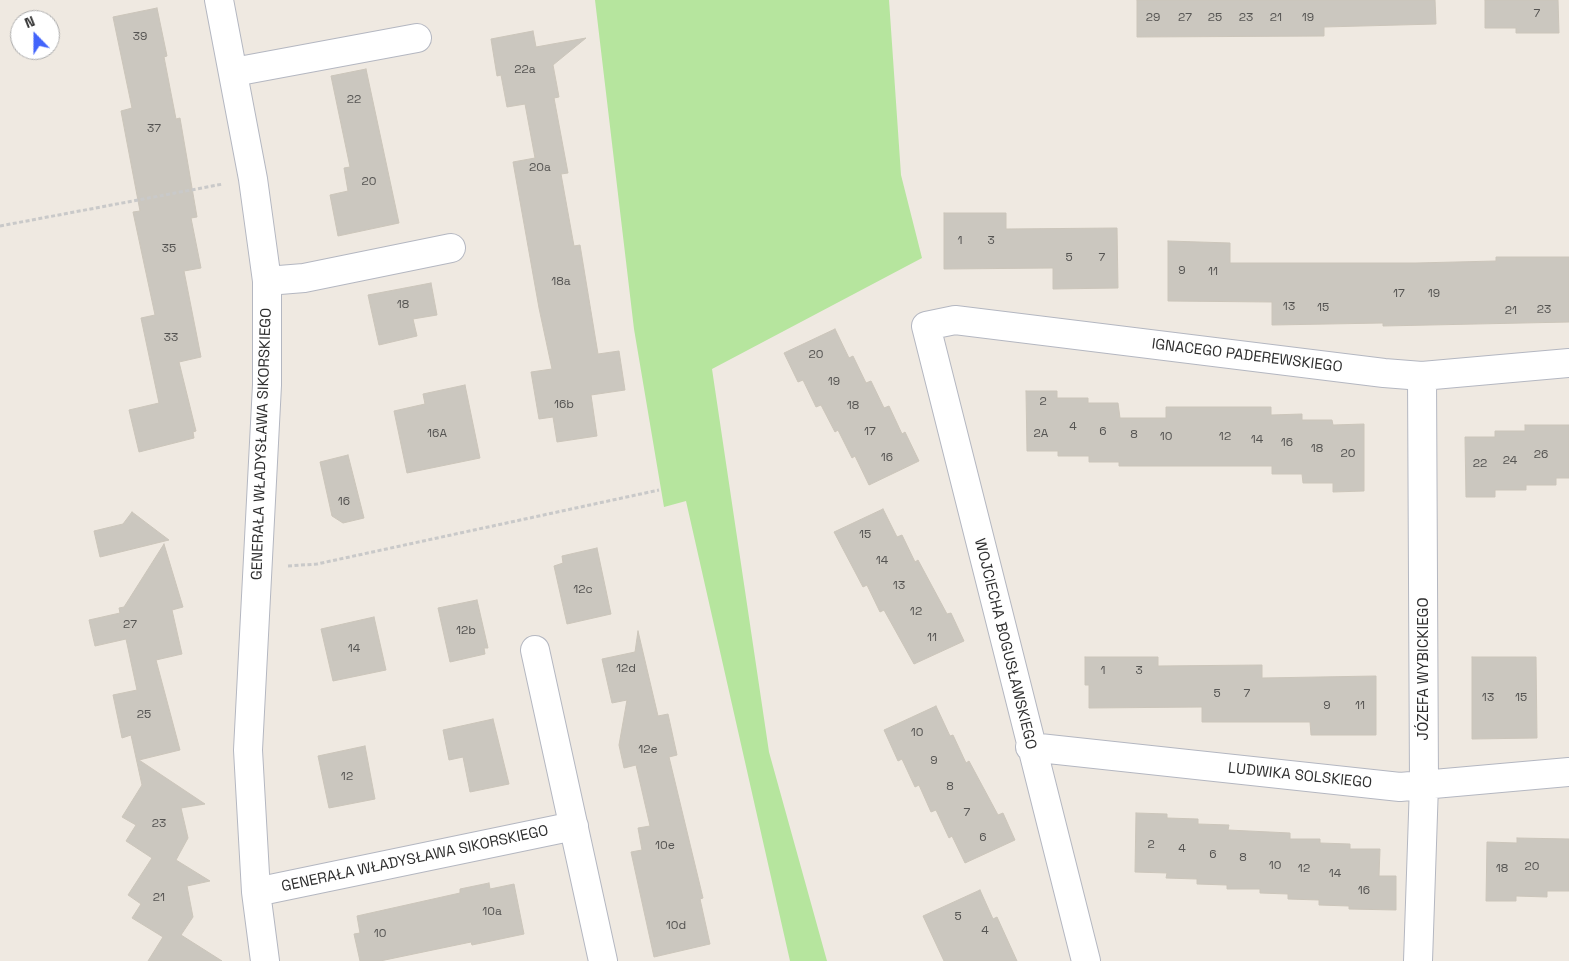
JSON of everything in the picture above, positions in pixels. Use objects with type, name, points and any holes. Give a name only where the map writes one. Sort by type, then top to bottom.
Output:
[{"type":"street","name":"GENERAŁA WŁADYSŁAWA SIKORSKIEGO","points":[[219,0],[253,179],[267,281],[267,385],[248,750],[256,892],[265,961]]},
{"type":"street","points":[[234,72],[418,38]]},
{"type":"street","points":[[267,281],[304,278],[451,248]]},
{"type":"street","name":"IGNACEGO PADEREWSKIEGO","points":[[926,326],[954,320],[1384,374],[1422,376],[1569,363]]},
{"type":"street","name":"WOJCIECHA BOGUSŁAWSKIEGO","points":[[926,326],[1030,747],[1086,961]]},
{"type":"street","name":"JÓZEFA WYBICKIEGO","points":[[1418,961],[1424,785],[1422,376]]},
{"type":"street","points":[[535,650],[603,961]]},
{"type":"street","name":"LUDWIKA SOLSKIEGO","points":[[1030,747],[1400,787],[1569,772]]},
{"type":"street","name":"GENERAŁA WŁADYSŁAWA SIKORSKIEGO","points":[[256,892],[574,826]]},
{"type":"path","points":[[0,226],[228,183]]},
{"type":"path","points":[[258,567],[317,564],[659,490]]},
{"type":"green space","points":[[595,0],[889,0],[901,175],[922,258],[712,369],[769,752],[827,961],[790,961],[686,501],[664,507],[634,329]]},
{"type":"building","points":[[1137,0],[1435,0],[1436,24],[1324,27],[1324,36],[1137,37]]},
{"type":"building","points":[[1485,0],[1558,0],[1559,33],[1516,33],[1516,28],[1485,28]]},
{"type":"building","points":[[157,8],[167,56],[164,57],[176,119],[180,118],[197,217],[191,218],[201,268],[184,271],[201,357],[179,362],[196,431],[193,432],[194,438],[139,452],[129,410],[159,403],[141,318],[155,315],[133,212],[140,211],[121,111],[132,108],[113,17]]},
{"type":"building","points":[[533,31],[536,47],[586,38],[553,65],[559,97],[554,98],[568,173],[561,174],[574,246],[580,245],[598,354],[619,351],[625,390],[591,395],[597,436],[557,442],[553,417],[539,419],[531,372],[552,369],[513,162],[535,158],[525,104],[507,107],[501,75],[497,76],[491,39]]},
{"type":"building","points":[[366,69],[399,223],[338,236],[330,195],[348,191],[344,168],[350,167],[331,76]]},
{"type":"building","points":[[944,213],[1006,213],[1006,229],[1117,228],[1118,288],[1053,289],[1053,268],[944,269]]},
{"type":"building","points":[[1168,241],[1230,243],[1230,263],[1416,263],[1496,261],[1496,257],[1569,257],[1569,322],[1383,326],[1383,323],[1272,325],[1272,302],[1168,301]]},
{"type":"building","points":[[431,283],[437,315],[413,319],[417,336],[379,345],[368,295]]},
{"type":"building","points":[[835,329],[849,358],[853,356],[866,383],[871,381],[884,408],[889,406],[902,434],[905,432],[919,461],[869,485],[855,456],[852,458],[838,430],[835,432],[821,405],[816,407],[803,380],[798,382],[784,353]]},
{"type":"building","points":[[465,385],[480,458],[407,473],[394,411],[425,404],[423,394]]},
{"type":"building","points":[[1026,391],[1057,391],[1057,398],[1088,398],[1088,403],[1118,403],[1120,418],[1166,418],[1166,407],[1271,407],[1271,415],[1302,414],[1302,420],[1332,420],[1333,425],[1364,424],[1364,491],[1333,492],[1333,483],[1303,483],[1302,474],[1272,474],[1272,466],[1119,466],[1119,462],[1089,462],[1089,456],[1058,456],[1058,451],[1027,451]]},
{"type":"building","points":[[1525,425],[1569,425],[1569,478],[1556,478],[1556,485],[1526,485],[1526,490],[1495,490],[1495,497],[1466,497],[1465,437],[1495,437],[1495,431],[1525,431]]},
{"type":"building","points":[[348,455],[364,518],[343,523],[332,516],[320,462]]},
{"type":"building","points":[[883,509],[897,537],[902,535],[915,562],[918,560],[947,614],[951,613],[964,641],[914,664],[884,610],[880,612],[867,585],[863,587],[834,532]]},
{"type":"building","points":[[132,512],[169,540],[100,557],[94,531],[123,524]]},
{"type":"building","points":[[164,544],[183,607],[172,610],[182,654],[156,660],[180,750],[139,760],[205,804],[181,808],[188,838],[176,860],[210,881],[187,886],[193,917],[181,935],[222,961],[148,961],[163,937],[132,918],[141,904],[128,895],[152,858],[126,841],[136,825],[122,817],[142,785],[131,735],[122,738],[113,695],[137,690],[126,639],[95,646],[89,620],[120,613],[119,608],[124,607]]},
{"type":"building","points":[[597,548],[611,614],[567,624],[554,566],[563,563],[562,556]]},
{"type":"building","points":[[477,600],[488,648],[484,648],[485,654],[450,662],[438,608]]},
{"type":"building","points":[[374,617],[386,670],[333,681],[321,629]]},
{"type":"building","points":[[638,631],[658,716],[668,714],[677,755],[669,757],[703,898],[700,899],[710,944],[654,957],[631,852],[642,850],[638,828],[650,826],[636,765],[624,768],[619,745],[627,700],[612,703],[602,659],[635,652]]},
{"type":"building","points":[[1085,657],[1158,657],[1158,666],[1262,665],[1262,678],[1376,676],[1376,735],[1311,735],[1310,722],[1202,722],[1202,707],[1089,708],[1089,685],[1085,685]]},
{"type":"building","points":[[1472,657],[1536,657],[1537,738],[1472,739]]},
{"type":"building","points":[[936,706],[950,736],[953,735],[966,763],[969,761],[998,815],[1003,813],[1015,840],[965,863],[952,836],[949,838],[936,810],[931,812],[919,785],[915,787],[902,759],[898,761],[884,730]]},
{"type":"building","points":[[493,719],[509,784],[470,792],[463,757],[449,760],[443,730]]},
{"type":"building","points":[[365,746],[375,799],[329,808],[318,756]]},
{"type":"building","points":[[1136,813],[1167,814],[1167,818],[1198,819],[1198,824],[1229,825],[1228,830],[1290,833],[1290,839],[1320,839],[1320,843],[1350,844],[1350,849],[1380,849],[1379,876],[1396,876],[1396,910],[1349,909],[1349,906],[1319,905],[1319,900],[1288,899],[1288,894],[1260,893],[1260,889],[1227,889],[1227,885],[1197,884],[1197,879],[1166,878],[1167,873],[1135,872]]},
{"type":"building","points":[[1517,838],[1569,839],[1569,891],[1547,891],[1547,897],[1516,896],[1516,901],[1486,901],[1487,842],[1517,843]]},
{"type":"building","points":[[489,883],[490,889],[514,884],[524,934],[472,945],[471,942],[380,961],[360,961],[354,934],[360,933],[357,916],[460,893],[460,889]]},
{"type":"building","points":[[980,890],[993,919],[997,917],[1017,961],[944,961],[923,916]]}]
